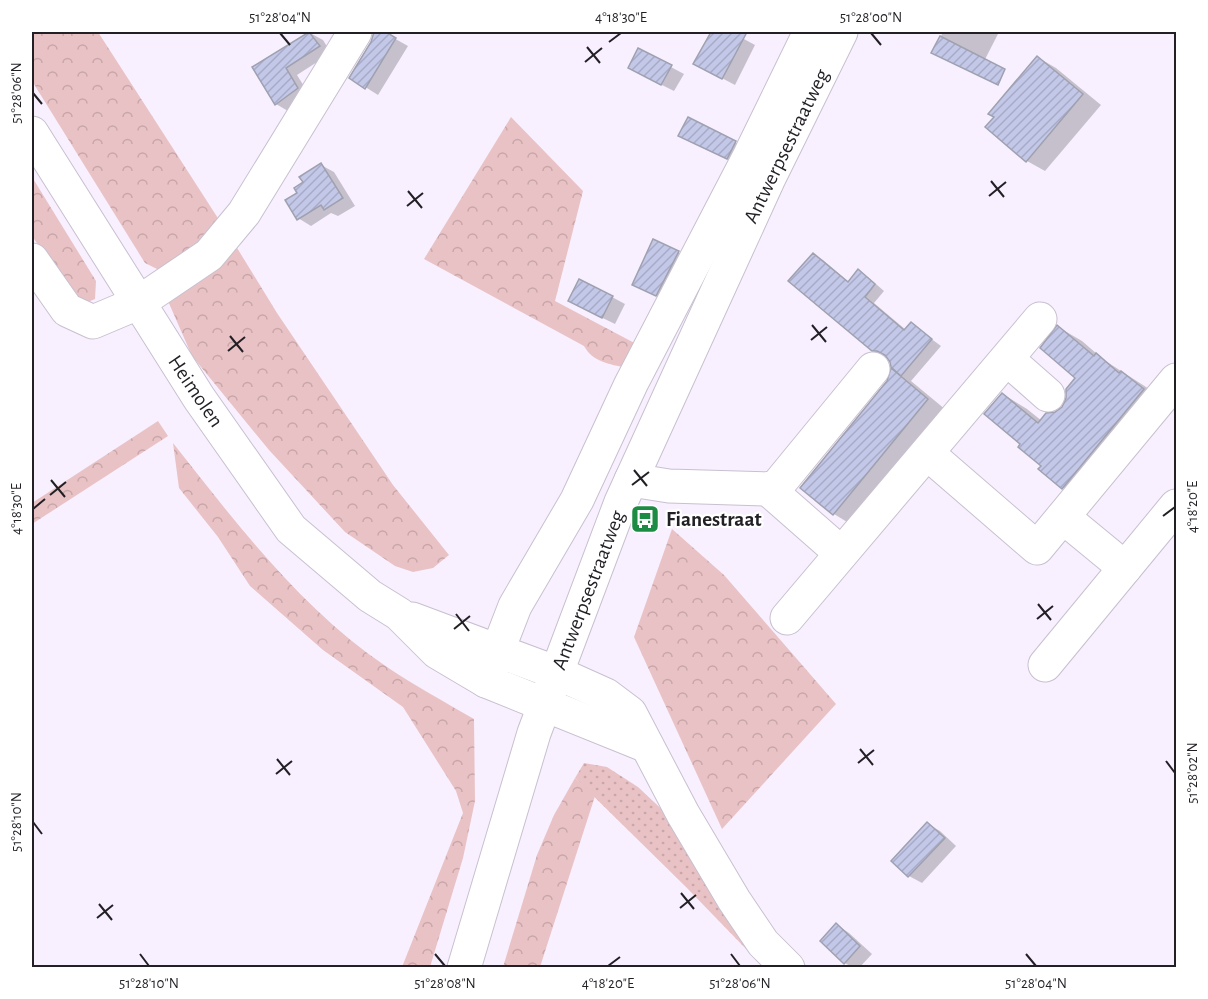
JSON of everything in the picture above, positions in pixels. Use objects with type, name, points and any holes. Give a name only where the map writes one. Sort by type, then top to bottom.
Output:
[{"type":"street","points":[[32,260],[67,310],[93,322],[138,303],[209,255],[244,213],[355,32]]},
{"type":"street","name":"Antwerpsestraatweg","points":[[486,681],[514,606],[577,500],[631,384],[750,155],[810,32]]},
{"type":"street","name":"Antwerpsestraatweg","points":[[464,968],[534,733],[621,502],[769,178],[841,32]]},
{"type":"street","name":"Heimolen","points":[[32,133],[199,398],[291,528],[370,596],[399,614],[556,673]]},
{"type":"street","points":[[787,618],[1040,320]]},
{"type":"street","points":[[1007,359],[1048,395]]},
{"type":"street","points":[[631,480],[669,486],[768,489],[777,486],[873,369]]},
{"type":"street","points":[[927,453],[1037,548],[1176,380]]},
{"type":"street","points":[[768,489],[841,553]]},
{"type":"street","points":[[1045,665],[1176,506]]},
{"type":"street","points":[[1063,517],[1125,568]]},
{"type":"street","name":"Heimolen","points":[[399,614],[437,652],[486,681],[544,706]]},
{"type":"street","points":[[556,673],[606,695],[630,713],[683,813],[734,900],[763,943],[788,968]]},
{"type":"street","points":[[544,706],[594,723],[647,746]]},
{"type":"green space","points":[[32,32],[98,32],[223,226],[161,271],[145,263],[32,81]]},
{"type":"green space","points":[[511,117],[583,191],[555,301],[642,347],[627,368],[597,359],[584,346],[424,259]]},
{"type":"green space","points":[[32,177],[96,281],[95,299],[83,304],[72,295],[32,236]]},
{"type":"green space","points":[[234,243],[277,313],[393,485],[449,555],[433,568],[413,572],[395,566],[345,532],[269,450],[192,356],[168,301]]},
{"type":"green space","points":[[158,421],[168,436],[32,524],[32,503]]},
{"type":"green space","points":[[173,443],[271,563],[326,618],[355,644],[387,667],[474,719],[475,801],[463,858],[430,967],[402,967],[463,813],[456,791],[403,707],[323,650],[250,586],[218,537],[179,488]]},
{"type":"green space","points":[[672,529],[724,575],[836,704],[722,829],[634,637]]},
{"type":"green space","points":[[584,763],[607,767],[638,787],[670,817],[680,839],[748,951],[575,778]]},
{"type":"green space","points":[[575,778],[595,796],[540,967],[503,967],[537,855],[554,815]]},
{"type":"building","points":[[309,32],[320,46],[286,68],[298,88],[275,105],[252,67]]},
{"type":"building","points":[[374,32],[386,32],[396,38],[365,89],[349,78],[371,42]]},
{"type":"building","points":[[711,32],[747,32],[722,79],[693,64]]},
{"type":"building","points":[[940,36],[1005,69],[998,85],[931,53]]},
{"type":"building","points":[[638,48],[672,65],[661,85],[628,68]]},
{"type":"building","points":[[1037,56],[1083,94],[1026,162],[985,127],[994,117],[988,114]]},
{"type":"building","points":[[688,117],[736,141],[727,159],[678,136]]},
{"type":"building","points":[[321,163],[343,198],[324,210],[321,205],[297,220],[285,200],[297,193],[294,188],[303,182],[299,177]]},
{"type":"building","points":[[653,239],[679,251],[656,296],[632,285]]},
{"type":"building","points":[[813,253],[848,282],[858,269],[875,284],[865,297],[904,330],[911,322],[932,339],[901,376],[891,367],[885,355],[872,351],[788,281]]},
{"type":"building","points":[[579,279],[613,296],[602,318],[568,301]]},
{"type":"building","points":[[1057,325],[1094,356],[1096,353],[1119,373],[1121,371],[1144,389],[1062,489],[1038,469],[1041,466],[1018,447],[1020,444],[984,414],[1002,393],[1038,423],[1046,413],[1055,412],[1062,407],[1066,398],[1066,389],[1075,378],[1040,348]]},
{"type":"building","points":[[891,368],[928,399],[833,515],[800,488],[887,381]]},
{"type":"building","points":[[927,822],[945,838],[908,877],[891,861]]},
{"type":"building","points":[[836,923],[860,946],[844,964],[820,941]]},
{"type":"place","name":"Fianestraat","points":[[645,519]]}]
